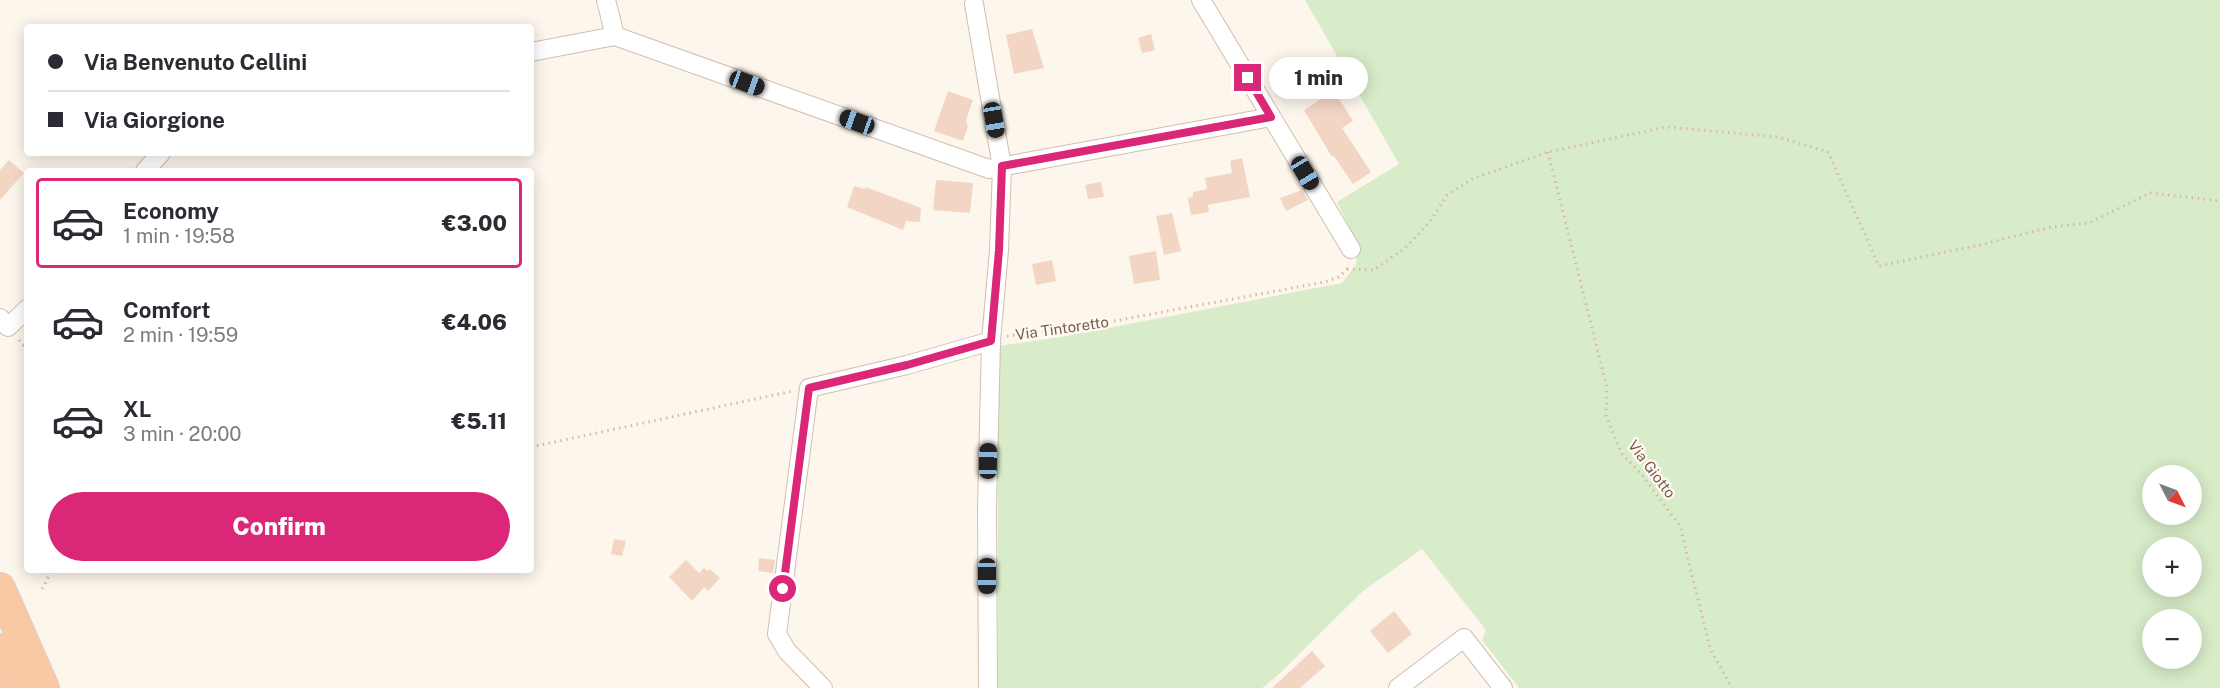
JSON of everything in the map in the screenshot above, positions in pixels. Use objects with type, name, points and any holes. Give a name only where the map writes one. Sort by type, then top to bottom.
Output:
[{"type":"highway","points":[[0,588],[44,688]]},
{"type":"highway","points":[[0,649],[18,688]]},
{"type":"street","points":[[606,0],[615,36]]},
{"type":"street","points":[[1201,0],[1351,249]]},
{"type":"street","points":[[976,1],[1002,166],[999,250],[991,341],[987,508],[988,688]]},
{"type":"street","points":[[534,51],[615,36],[989,169],[1271,117]]},
{"type":"street","points":[[148,168],[158,156]]},
{"type":"street","points":[[4,322],[24,311]]},
{"type":"street","points":[[823,688],[787,651],[777,633],[809,388],[907,365],[991,341]]},
{"type":"street","points":[[1398,688],[1464,638],[1503,688]]},
{"type":"path","name":"Via Tintoretto","points":[[991,341],[1011,335],[1087,326],[1325,282],[1339,277],[1347,269],[1374,270],[1405,248],[1429,223],[1447,195],[1472,179],[1548,152],[1666,127],[1778,137],[1828,152],[1878,266],[1984,244],[2051,227],[2089,223],[2150,193],[2220,201]]},
{"type":"path","name":"Via Giotto","points":[[1548,152],[1607,388],[1606,416],[1622,454],[1642,475],[1680,526],[1710,648],[1732,688]]},
{"type":"path","points":[[1347,269],[1351,249]]},
{"type":"path","points":[[534,446],[809,388]]},
{"type":"path","points":[[42,590],[50,573]]},
{"type":"green space","points":[[1305,0],[2220,0],[2220,688],[1519,688],[1482,640],[1486,630],[1422,549],[1363,591],[1262,688],[998,688],[998,346],[1061,337],[1342,283],[1356,265],[1358,245],[1337,202],[1399,164]]},
{"type":"building","points":[[1032,29],[1044,68],[1014,74],[1006,35]]},
{"type":"building","points":[[1151,34],[1155,50],[1142,53],[1138,38]]},
{"type":"building","points":[[1344,74],[1354,92],[1343,99],[1333,80]]},
{"type":"building","points":[[948,91],[973,100],[966,120],[968,126],[963,141],[934,131]]},
{"type":"building","points":[[1334,91],[1353,121],[1342,128],[1371,172],[1353,184],[1334,156],[1332,157],[1304,110]]},
{"type":"building","points":[[1242,158],[1250,197],[1208,205],[1209,212],[1191,215],[1188,198],[1193,197],[1193,192],[1207,189],[1205,178],[1232,173],[1230,161]]},
{"type":"building","points":[[9,160],[24,173],[0,200],[0,170]]},
{"type":"building","points":[[936,180],[973,183],[970,213],[933,210]]},
{"type":"building","points":[[1101,182],[1104,197],[1088,199],[1085,185]]},
{"type":"building","points":[[854,186],[865,189],[866,187],[921,208],[920,222],[906,221],[903,230],[847,207]]},
{"type":"building","points":[[1302,190],[1308,200],[1286,211],[1280,198]]},
{"type":"building","points":[[1172,213],[1181,251],[1164,255],[1156,216]]},
{"type":"building","points":[[1156,251],[1160,280],[1134,284],[1129,256]]},
{"type":"building","points":[[1052,260],[1056,281],[1036,285],[1032,264]]},
{"type":"building","points":[[614,539],[626,541],[622,556],[611,554]]},
{"type":"building","points":[[759,558],[775,560],[773,573],[758,571]]},
{"type":"building","points":[[686,560],[699,573],[704,568],[708,571],[710,569],[720,578],[708,591],[704,587],[692,601],[669,577]]},
{"type":"building","points":[[1394,611],[1412,634],[1388,653],[1370,631]]},
{"type":"building","points":[[1312,651],[1325,666],[1300,688],[1272,688]]},
{"type":"route","points":[[783,589],[809,388],[907,365],[991,341],[999,250],[1002,166],[1271,117],[1248,78]]}]
